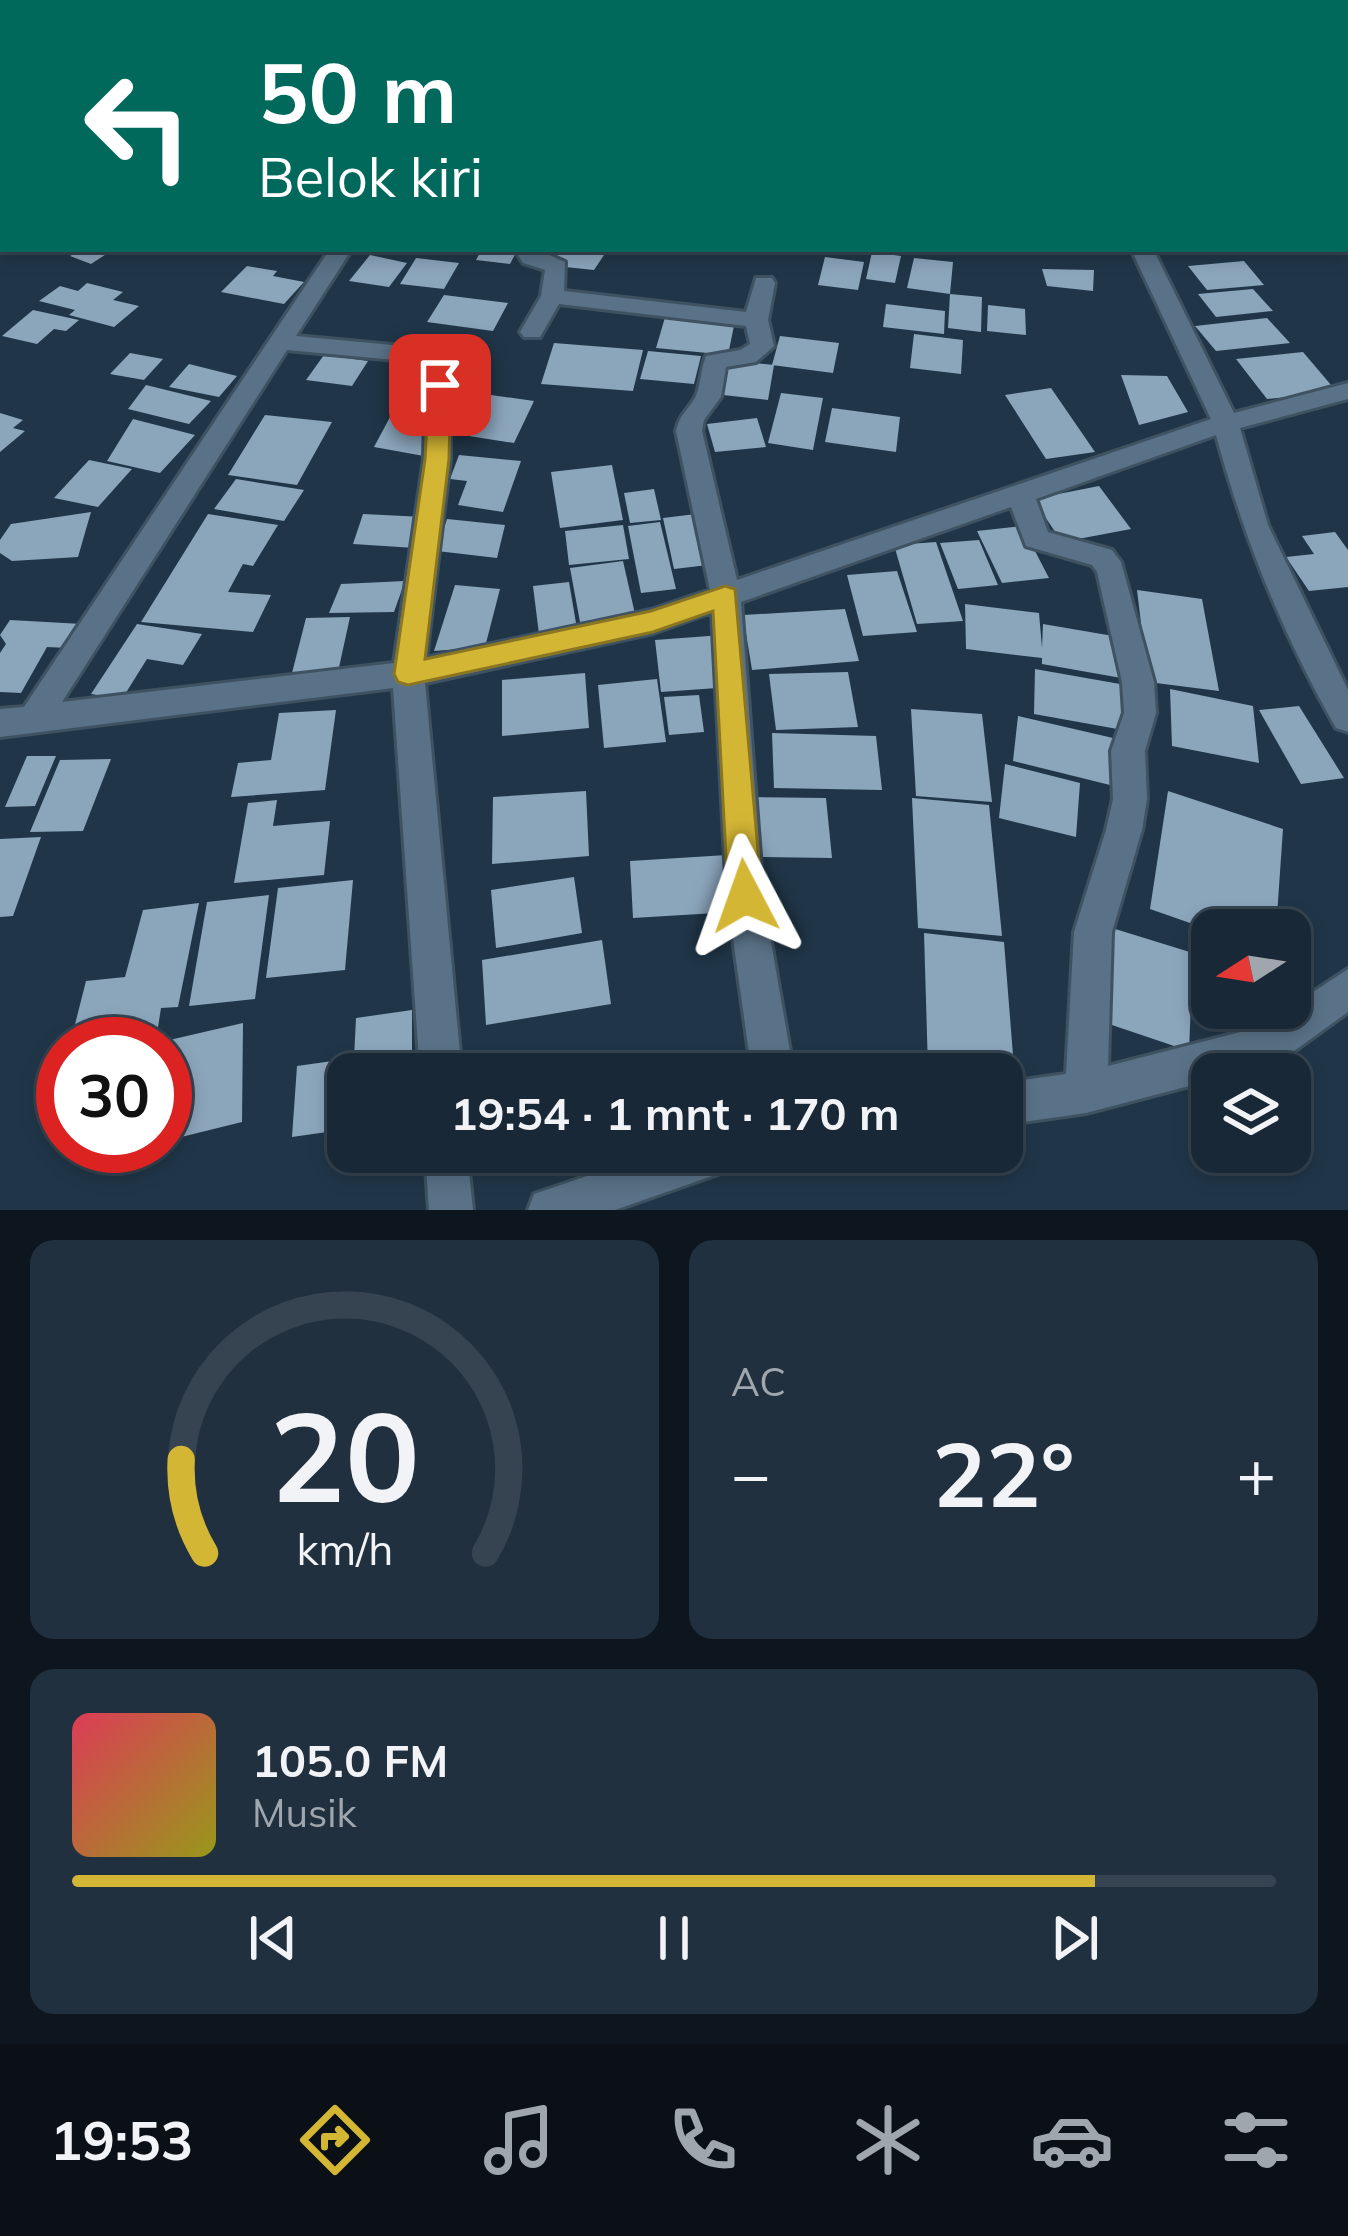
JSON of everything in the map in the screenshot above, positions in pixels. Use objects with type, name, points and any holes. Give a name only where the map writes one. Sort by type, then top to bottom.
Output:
[{"type":"street","points":[[16,722],[282,342],[339,252]]},
{"type":"street","points":[[526,252],[530,259],[557,267],[551,296],[532,332]]},
{"type":"street","points":[[1143,252],[1226,423],[1254,525],[1318,668],[1348,719]]},
{"type":"street","points":[[764,283],[756,320],[762,346],[747,357],[715,361],[708,397],[691,419],[689,431],[725,596],[745,896],[770,1053]]},
{"type":"street","points":[[551,296],[756,320]]},
{"type":"street","points":[[282,342],[424,355],[438,366],[437,459],[408,674],[439,1053]]},
{"type":"street","points":[[16,722],[408,674],[653,621],[1226,423],[1348,391]]},
{"type":"street","points":[[1021,495],[1036,539],[1102,557],[1111,570],[1138,682],[1140,713],[1128,751],[1130,799],[1093,932],[1086,1093]]},
{"type":"street","points":[[1023,1100],[1086,1093],[1269,1045],[1348,988]]},
{"type":"street","points":[[448,1173],[451,1210]]},
{"type":"street","points":[[550,1210],[660,1173]]},
{"type":"building","points":[[77,252],[109,252],[91,264],[70,256]]},
{"type":"building","points":[[480,252],[516,252],[510,264],[476,260]]},
{"type":"building","points":[[543,252],[606,252],[594,270],[537,264]]},
{"type":"building","points":[[872,252],[901,256],[895,283],[866,279]]},
{"type":"building","points":[[370,255],[407,263],[389,287],[349,281]]},
{"type":"building","points":[[825,257],[864,262],[858,290],[818,285]]},
{"type":"building","points":[[416,258],[459,263],[444,289],[400,284]]},
{"type":"building","points":[[914,258],[953,262],[950,294],[907,288]]},
{"type":"building","points":[[1244,261],[1264,285],[1207,290],[1188,266]]},
{"type":"building","points":[[247,266],[304,282],[284,304],[221,292]]},
{"type":"building","points":[[1042,269],[1094,270],[1093,291],[1047,286]]},
{"type":"building","points":[[87,283],[123,292],[113,300],[139,306],[114,327],[39,301],[60,286],[78,291]]},
{"type":"building","points":[[1253,289],[1273,311],[1216,317],[1198,294]]},
{"type":"building","points":[[950,294],[982,297],[981,332],[948,328]]},
{"type":"building","points":[[444,295],[508,303],[493,331],[427,322]]},
{"type":"building","points":[[886,304],[945,311],[944,334],[883,327]]},
{"type":"building","points":[[988,305],[1025,309],[1026,335],[987,331]]},
{"type":"building","points":[[33,310],[79,320],[66,331],[54,329],[37,344],[2,336]]},
{"type":"building","points":[[666,314],[735,321],[728,355],[656,348]]},
{"type":"building","points":[[1267,318],[1290,343],[1216,351],[1195,326]]},
{"type":"building","points":[[914,334],[963,340],[961,374],[910,368]]},
{"type":"building","points":[[780,336],[839,343],[833,373],[772,365]]},
{"type":"building","points":[[554,343],[643,350],[633,391],[541,384]]},
{"type":"building","points":[[648,351],[701,356],[694,384],[640,379]]},
{"type":"building","points":[[1303,352],[1337,392],[1267,399],[1236,359]]},
{"type":"building","points":[[130,353],[163,359],[144,380],[110,374]]},
{"type":"building","points":[[324,355],[368,361],[352,386],[306,380]]},
{"type":"building","points":[[722,360],[774,365],[768,400],[714,394]]},
{"type":"building","points":[[189,364],[237,376],[219,397],[169,387]]},
{"type":"building","points":[[1121,375],[1167,376],[1188,412],[1139,425]]},
{"type":"building","points":[[146,385],[211,401],[189,424],[128,409]]},
{"type":"building","points":[[1051,388],[1095,452],[1046,459],[1005,395]]},
{"type":"building","points":[[781,393],[823,398],[813,450],[768,443]]},
{"type":"building","points":[[491,395],[534,401],[514,443],[469,436]]},
{"type":"building","points":[[397,404],[439,413],[424,456],[374,447]]},
{"type":"building","points":[[832,408],[900,417],[896,452],[825,442]]},
{"type":"building","points":[[0,413],[23,420],[13,428],[25,431],[0,452]]},
{"type":"building","points":[[265,415],[332,422],[297,485],[228,475]]},
{"type":"building","points":[[757,418],[766,447],[715,452],[707,424]]},
{"type":"building","points":[[133,419],[195,435],[160,473],[107,461]]},
{"type":"building","points":[[459,455],[521,461],[503,512],[458,505],[467,481],[450,479]]},
{"type":"building","points":[[89,460],[132,469],[98,507],[54,498]]},
{"type":"building","points":[[612,465],[623,520],[560,528],[551,472]]},
{"type":"building","points":[[236,479],[304,490],[284,521],[214,509]]},
{"type":"building","points":[[1099,486],[1131,529],[1062,542],[1033,499]]},
{"type":"building","points":[[654,489],[661,520],[630,523],[624,493]]},
{"type":"building","points":[[91,512],[78,557],[12,561],[0,553],[0,540],[11,524]]},
{"type":"building","points":[[704,513],[716,564],[674,569],[663,518]]},
{"type":"building","points":[[208,514],[278,525],[253,566],[243,564],[228,592],[271,595],[253,632],[141,622]]},
{"type":"building","points":[[363,514],[424,517],[415,548],[353,544]]},
{"type":"building","points":[[447,519],[505,525],[497,558],[437,551]]},
{"type":"building","points":[[660,522],[676,589],[641,593],[628,526]]},
{"type":"building","points":[[623,525],[629,559],[569,565],[565,531]]},
{"type":"building","points":[[1022,526],[1049,578],[1002,583],[977,531]]},
{"type":"building","points":[[1335,532],[1348,550],[1348,587],[1309,591],[1286,557],[1314,554],[1302,536]]},
{"type":"building","points":[[979,540],[998,585],[958,589],[940,543]]},
{"type":"building","points":[[936,542],[963,621],[917,624],[894,545]]},
{"type":"building","points":[[623,561],[635,614],[580,622],[570,568]]},
{"type":"building","points":[[897,571],[917,632],[863,636],[847,575]]},
{"type":"building","points":[[405,581],[394,612],[329,613],[341,584]]},
{"type":"building","points":[[569,582],[577,629],[539,634],[533,586]]},
{"type":"building","points":[[455,585],[500,589],[485,647],[434,651]]},
{"type":"building","points":[[1137,590],[1202,599],[1219,691],[1148,682]]},
{"type":"building","points":[[965,604],[1039,613],[1042,648],[1043,624],[1125,638],[1127,679],[1042,664],[1042,658],[966,649]]},
{"type":"building","points":[[845,609],[859,661],[752,670],[743,615]]},
{"type":"building","points":[[350,617],[338,672],[292,673],[306,618]]},
{"type":"building","points":[[10,620],[82,624],[68,648],[47,647],[21,693],[0,692],[0,653],[6,644],[0,635]]},
{"type":"building","points":[[137,624],[202,634],[183,665],[147,659],[122,699],[91,694]]},
{"type":"building","points":[[722,635],[731,687],[661,692],[655,640]]},
{"type":"building","points":[[1035,669],[1120,684],[1123,730],[1034,714]]},
{"type":"building","points":[[848,672],[858,727],[776,730],[769,674]]},
{"type":"building","points":[[585,673],[589,728],[502,736],[502,680]]},
{"type":"building","points":[[657,679],[666,742],[604,748],[598,685]]},
{"type":"building","points":[[1170,689],[1253,706],[1259,763],[1172,746]]},
{"type":"building","points":[[699,695],[704,732],[669,735],[664,697]]},
{"type":"building","points":[[1299,706],[1344,778],[1301,784],[1259,710]]},
{"type":"building","points":[[911,709],[982,714],[992,802],[916,796]]},
{"type":"building","points":[[336,710],[325,790],[231,797],[238,763],[271,760],[279,713]]},
{"type":"building","points":[[1018,716],[1113,738],[1110,785],[1013,761]]},
{"type":"building","points":[[772,733],[876,736],[882,790],[774,788]]},
{"type":"building","points":[[27,756],[56,756],[35,806],[5,807]]},
{"type":"building","points":[[111,759],[83,831],[30,832],[60,760]]},
{"type":"building","points":[[1005,764],[1080,783],[1076,837],[999,818]]},
{"type":"building","points":[[586,791],[589,856],[492,864],[493,797]]},
{"type":"building","points":[[1168,791],[1283,829],[1277,909],[1191,909],[1191,923],[1150,909]]},
{"type":"building","points":[[752,797],[826,798],[832,858],[754,857]]},
{"type":"building","points":[[912,798],[989,805],[1002,936],[918,928]]},
{"type":"building","points":[[277,800],[273,826],[330,821],[324,875],[234,883],[248,803]]},
{"type":"building","points":[[41,837],[13,916],[0,917],[0,839]]},
{"type":"building","points":[[727,855],[733,912],[633,918],[630,861]]},
{"type":"building","points":[[574,877],[582,933],[496,948],[491,890]]},
{"type":"building","points":[[353,880],[345,970],[266,978],[278,888]]},
{"type":"building","points":[[269,895],[255,999],[189,1006],[207,902]]},
{"type":"building","points":[[199,903],[178,1007],[161,1008],[160,1017],[77,1017],[86,981],[125,977],[143,910]]},
{"type":"building","points":[[1112,928],[1191,952],[1189,1051],[1103,1022]]},
{"type":"building","points":[[924,933],[1004,942],[1013,1053],[928,1053]]},
{"type":"building","points":[[602,940],[611,1004],[486,1025],[482,960]]},
{"type":"building","points":[[412,1010],[412,1053],[354,1053],[356,1018]]},
{"type":"building","points":[[243,1023],[242,1122],[192,1134],[192,1035]]},
{"type":"building","points":[[327,1062],[327,1132],[292,1137],[297,1066]]},
{"type":"route","points":[[440,385],[437,459],[408,674],[653,621],[725,596],[745,896]]}]
